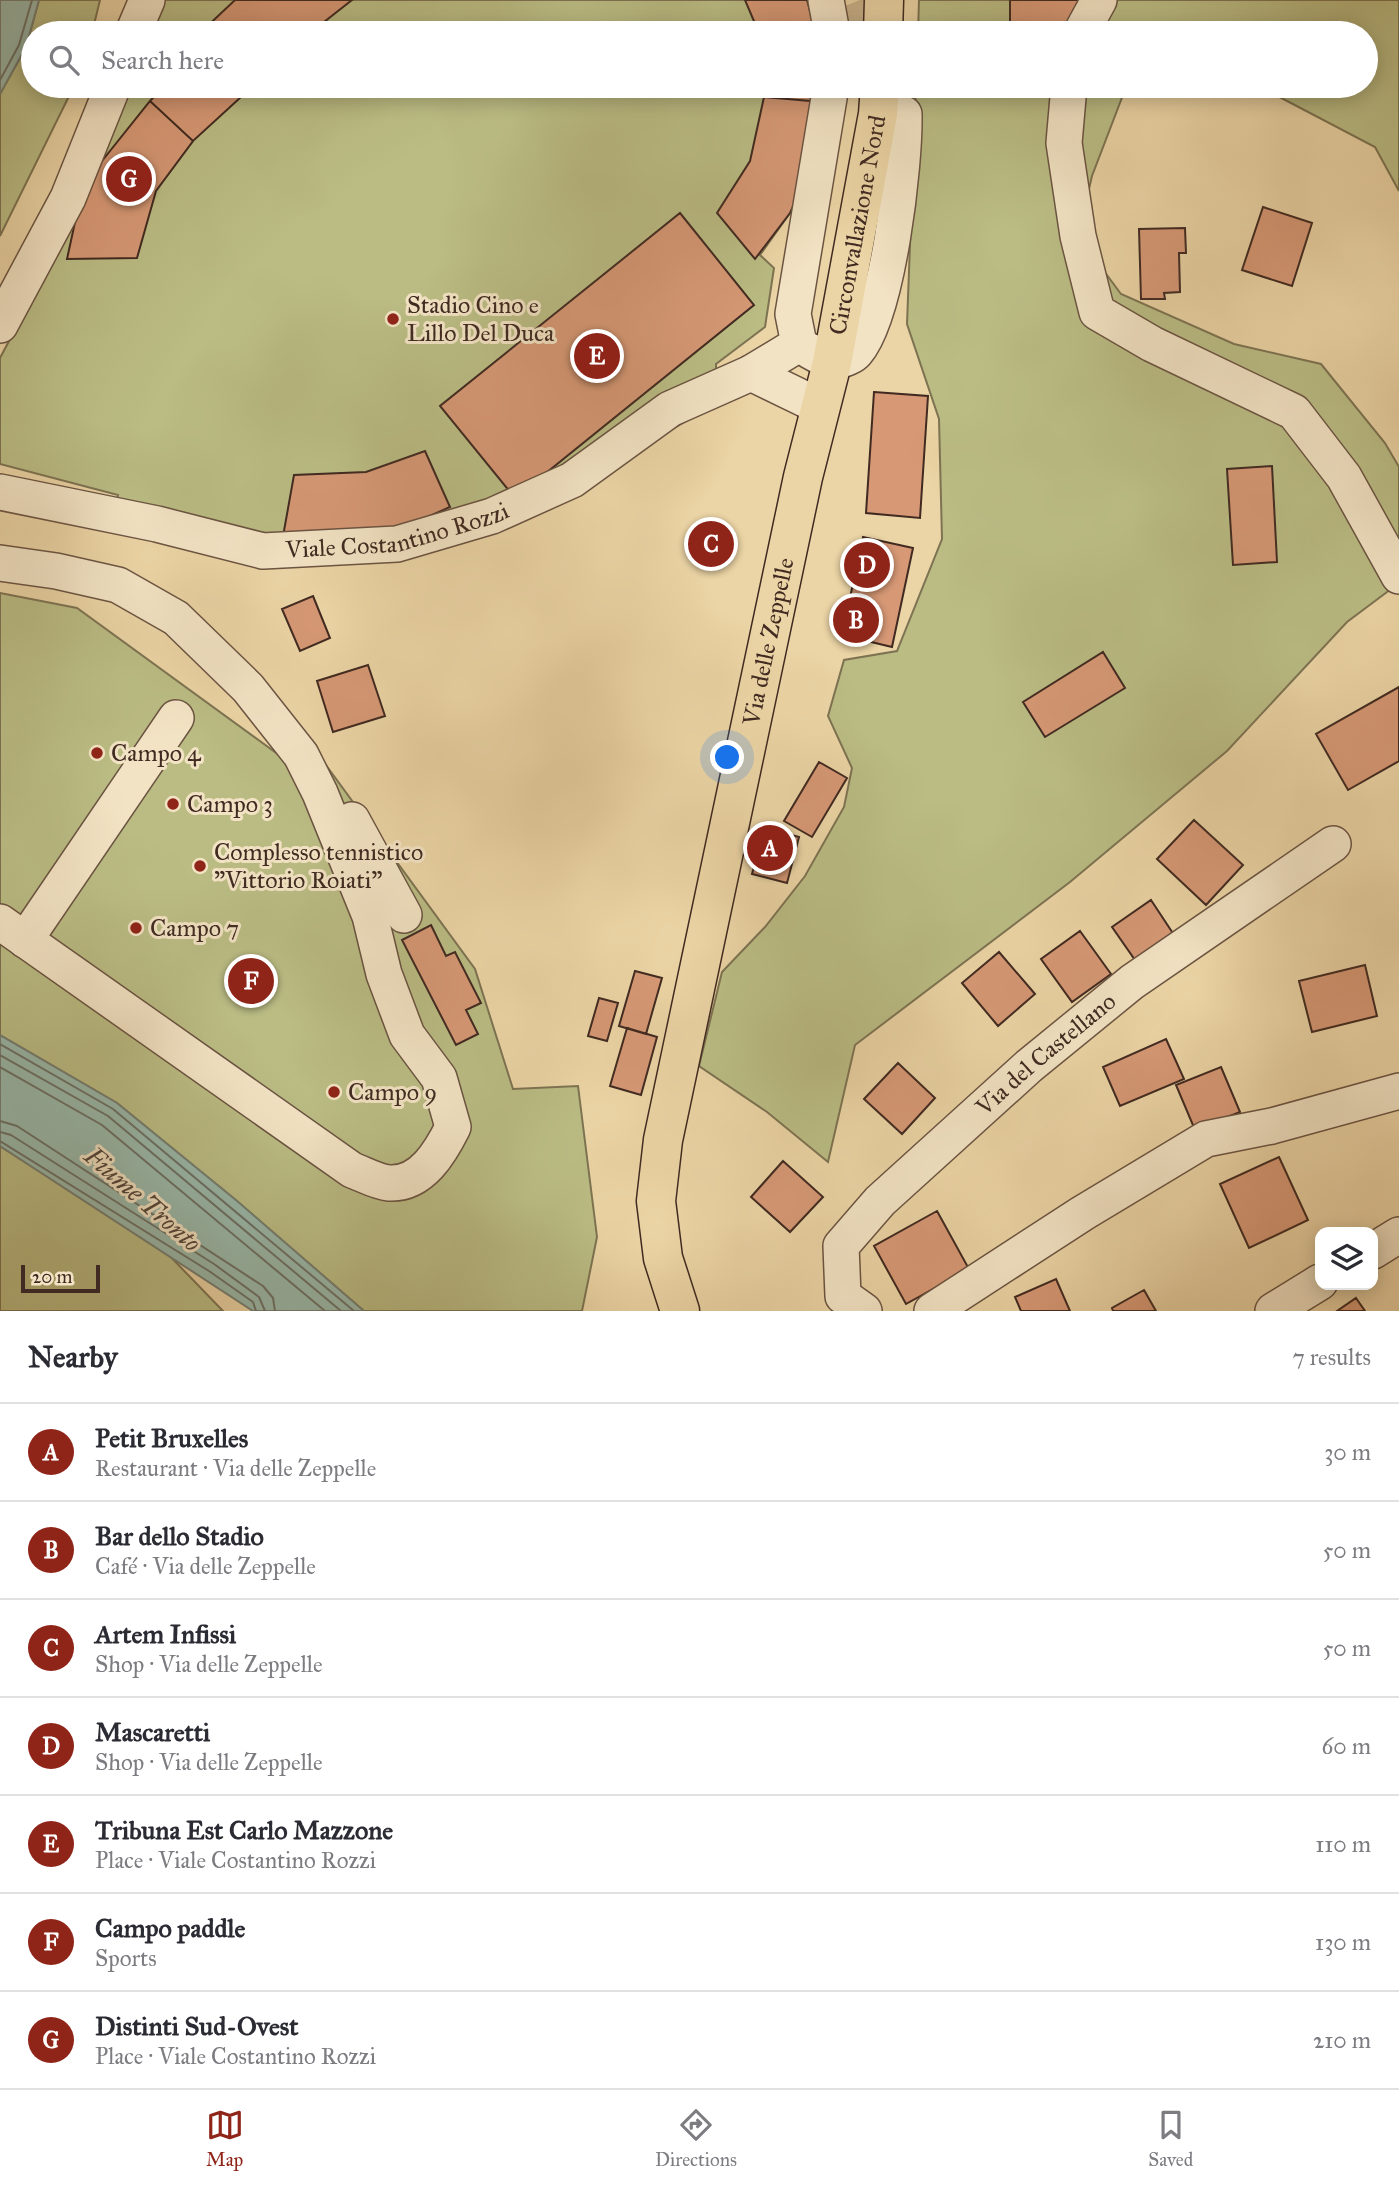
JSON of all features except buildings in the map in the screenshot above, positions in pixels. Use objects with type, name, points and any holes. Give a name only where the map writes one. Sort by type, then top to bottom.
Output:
[{"type":"main road","points":[[883,21],[884,0]]},
{"type":"main road","name":"Circonvallazione Nord","points":[[832,363],[878,114],[892,100]]},
{"type":"main road","name":"Via delle Zeppelle","points":[[680,1311],[663,1258],[656,1201],[663,1140],[803,477],[832,363]]},
{"type":"street","points":[[826,0],[830,21]]},
{"type":"street","points":[[1088,21],[1099,0]]},
{"type":"street","points":[[0,325],[68,198],[108,98]]},
{"type":"street","points":[[829,98],[793,314],[799,344],[832,363]]},
{"type":"street","points":[[1068,98],[1064,143],[1078,236],[1097,312],[1152,344],[1294,412],[1343,477],[1399,576]]},
{"type":"street","name":"Viale Costantino Rozzi","points":[[3,497],[157,524],[263,551],[397,544],[492,516],[572,480],[670,409],[751,373],[799,344]]},
{"type":"street","points":[[751,373],[821,407]]},
{"type":"street","points":[[0,563],[56,571],[118,585],[176,618],[248,688],[301,755],[320,793],[370,916],[384,974],[407,1035],[439,1078],[453,1127],[439,1156],[416,1176],[390,1183],[352,1170],[12,931],[176,718]]},
{"type":"street","points":[[320,793],[350,818],[404,915]]},
{"type":"street","name":"Via del Castellano","points":[[864,1311],[843,1296],[841,1246],[880,1201],[1029,1066],[1132,982],[1332,844]]},
{"type":"street","points":[[932,1311],[1083,1213],[1206,1139],[1272,1126],[1399,1091]]},
{"type":"street","points":[[1378,1248],[1399,1235]]},
{"type":"street","points":[[1273,1311],[1315,1285]]},
{"type":"green space","points":[[39,0],[100,0],[95,21],[33,21]]},
{"type":"green space","points":[[162,0],[807,0],[813,21],[151,21]]},
{"type":"green space","points":[[919,0],[1399,0],[1399,191],[1375,147],[1281,98],[1378,98],[1378,21],[918,21]]},
{"type":"green space","points":[[21,56],[21,98],[68,98],[0,236],[0,94]]},
{"type":"green space","name":"Stadio Cino e Lillo Del Duca","points":[[123,98],[819,98],[808,175],[790,213],[760,255],[774,268],[765,327],[716,364],[716,404],[653,440],[399,553],[112,526],[118,495],[0,464],[0,358],[25,311]]},
{"type":"green space","points":[[916,98],[1122,98],[1092,176],[1078,236],[1121,294],[1234,344],[1321,364],[1385,443],[1399,467],[1399,583],[1347,622],[1227,751],[1070,882],[855,1045],[828,1162],[767,1112],[699,1066],[722,972],[765,927],[805,876],[844,807],[852,768],[828,716],[844,660],[897,651],[942,539],[939,419],[907,324]]},
{"type":"green space","name":"Complesso tennistico \"Vittorio Roiati\"","points":[[0,593],[77,608],[290,763],[312,746],[475,969],[513,1089],[578,1086],[597,1237],[582,1311],[364,1311],[237,1201],[117,1103],[0,1035]]},
{"type":"green space","points":[[0,1146],[165,1251],[223,1311],[0,1311]]},
{"type":"water","points":[[0,0],[39,0],[33,21],[21,21],[21,56],[0,94]]},
{"type":"water","name":"Fiume Tronto","points":[[0,1035],[117,1103],[237,1201],[364,1311],[253,1311],[0,1146]]},
{"type":"tunnel","points":[[860,0],[868,21]]},
{"type":"place","name":"Distinti Sud-Ovest","points":[[129,179]]},
{"type":"place","name":"Stadio Cino e Lillo Del Duca","points":[[393,319]]},
{"type":"place","name":"Tribuna Est Carlo Mazzone","points":[[597,356]]},
{"type":"place","name":"Artem Infissi","points":[[711,544]]},
{"type":"place","name":"Mascaretti","points":[[867,565]]},
{"type":"place","name":"Bar dello Stadio","points":[[856,620]]},
{"type":"place","name":"Campo 4","points":[[97,753]]},
{"type":"place","name":"Campo 3","points":[[173,804]]},
{"type":"place","name":"Petit Bruxelles","points":[[770,848]]},
{"type":"place","name":"Complesso tennistico \"Vittorio Roiati\"","points":[[200,866]]},
{"type":"place","name":"Campo 7","points":[[136,928]]},
{"type":"place","name":"Campo paddle","points":[[251,981]]},
{"type":"place","name":"Campo 9","points":[[334,1092]]}]
